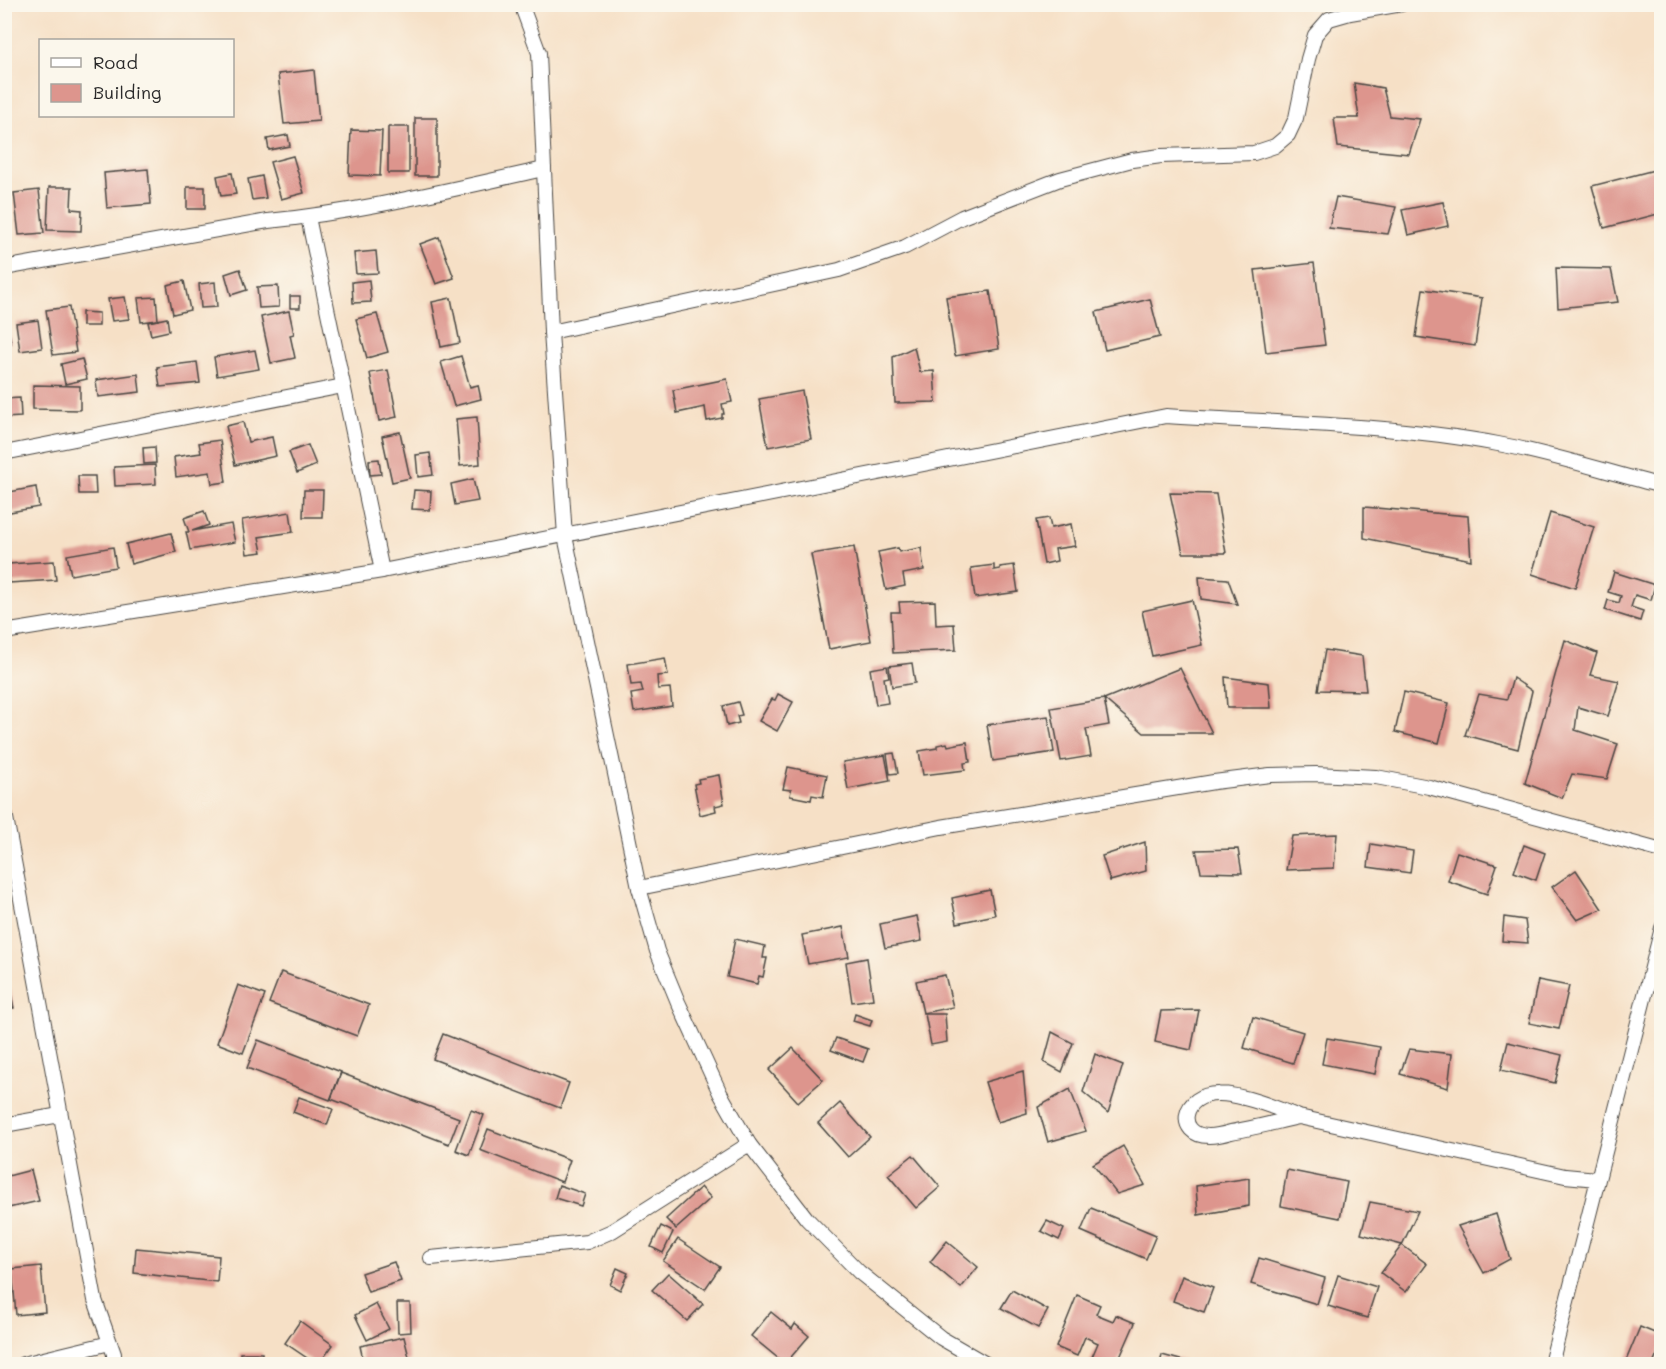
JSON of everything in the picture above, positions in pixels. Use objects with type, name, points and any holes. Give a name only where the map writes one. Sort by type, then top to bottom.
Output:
[{"type":"street","points":[[521,4],[539,53],[551,332],[565,536],[639,888],[657,951],[720,1093],[749,1144],[807,1219],[859,1272],[941,1338],[986,1365]]},
{"type":"street","points":[[551,332],[839,270],[904,247],[962,217],[1049,183],[1132,159],[1254,153],[1275,146],[1288,135],[1296,118],[1308,59],[1315,35],[1322,27],[1329,20],[1402,4]]},
{"type":"street","points":[[4,268],[268,221],[308,217],[417,197],[544,169]]},
{"type":"street","points":[[308,217],[382,571]]},
{"type":"street","points":[[4,453],[343,386]]},
{"type":"street","points":[[4,632],[382,571],[1166,416],[1254,422],[1285,421],[1441,436],[1498,444],[1662,486]]},
{"type":"street","points":[[639,888],[941,827],[1214,782],[1293,774],[1349,774],[1429,787],[1662,850]]},
{"type":"street","points":[[4,807],[11,886],[60,1115],[95,1300],[114,1354],[114,1365]]},
{"type":"street","points":[[1551,1365],[1662,928]]},
{"type":"street","points":[[1299,1116],[1255,1128],[1208,1136],[1195,1132],[1186,1120],[1186,1111],[1191,1102],[1202,1096],[1220,1094],[1270,1106],[1299,1116],[1564,1176],[1597,1179]]},
{"type":"street","points":[[4,1125],[60,1115]]},
{"type":"street","points":[[431,1258],[586,1242],[612,1231],[749,1144]]},
{"type":"street","points":[[23,1365],[110,1343]]},
{"type":"building","points":[[314,70],[319,121],[284,124],[278,74]]},
{"type":"building","points":[[1354,83],[1383,88],[1390,116],[1420,119],[1409,154],[1338,147],[1334,118],[1359,118]]},
{"type":"building","points":[[415,118],[437,118],[437,176],[415,176]]},
{"type":"building","points":[[388,127],[409,127],[409,173],[388,173]]},
{"type":"building","points":[[351,130],[382,131],[380,176],[349,175]]},
{"type":"building","points":[[288,135],[290,146],[269,150],[267,139]]},
{"type":"building","points":[[293,156],[304,193],[281,199],[270,162]]},
{"type":"building","points":[[1662,168],[1662,213],[1604,228],[1592,186]]},
{"type":"building","points":[[148,169],[151,204],[107,208],[104,173]]},
{"type":"building","points":[[232,173],[236,194],[221,196],[217,176]]},
{"type":"building","points":[[262,176],[266,198],[252,200],[248,179]]},
{"type":"building","points":[[49,187],[72,187],[71,209],[82,210],[81,231],[47,230]]},
{"type":"building","points":[[187,187],[205,187],[205,209],[187,209]]},
{"type":"building","points":[[39,190],[44,233],[19,235],[14,193]]},
{"type":"building","points":[[1336,197],[1396,207],[1388,234],[1329,228]]},
{"type":"building","points":[[1443,202],[1448,226],[1408,235],[1402,210]]},
{"type":"building","points":[[439,237],[454,278],[436,284],[420,244]]},
{"type":"building","points":[[376,251],[378,273],[356,274],[354,253]]},
{"type":"building","points":[[1314,263],[1325,345],[1266,352],[1255,270]]},
{"type":"building","points":[[1556,268],[1611,269],[1618,302],[1558,308]]},
{"type":"building","points":[[240,269],[247,290],[231,295],[225,274]]},
{"type":"building","points":[[369,280],[371,302],[353,303],[352,282]]},
{"type":"building","points":[[184,281],[190,310],[173,314],[167,285]]},
{"type":"building","points":[[215,282],[217,307],[201,308],[199,284]]},
{"type":"building","points":[[278,286],[279,307],[259,308],[257,287]]},
{"type":"building","points":[[1423,289],[1482,298],[1475,346],[1416,337]]},
{"type":"building","points":[[990,291],[999,349],[955,356],[946,297]]},
{"type":"building","points":[[290,296],[300,296],[300,308],[290,308]]},
{"type":"building","points":[[125,297],[129,319],[112,321],[108,299]]},
{"type":"building","points":[[156,297],[158,320],[141,322],[138,298]]},
{"type":"building","points":[[451,298],[460,343],[441,347],[432,302]]},
{"type":"building","points":[[1150,299],[1160,337],[1105,350],[1096,312]]},
{"type":"building","points":[[69,307],[76,352],[53,355],[46,310]]},
{"type":"building","points":[[289,311],[294,334],[290,335],[295,358],[271,363],[261,317]]},
{"type":"building","points":[[82,312],[99,313],[99,326],[82,326]]},
{"type":"building","points":[[377,314],[388,352],[367,358],[356,319]]},
{"type":"building","points":[[167,318],[169,331],[151,335],[148,322]]},
{"type":"building","points":[[38,320],[42,348],[20,351],[16,323]]},
{"type":"building","points":[[4,323],[7,323],[11,343],[4,344]]},
{"type":"building","points":[[914,347],[920,372],[934,371],[936,402],[895,403],[893,357]]},
{"type":"building","points":[[255,350],[259,369],[217,376],[214,357]]},
{"type":"building","points":[[461,356],[470,387],[478,385],[481,399],[454,406],[441,362]]},
{"type":"building","points":[[82,359],[87,379],[65,384],[61,364]]},
{"type":"building","points":[[197,362],[200,383],[160,387],[157,367]]},
{"type":"building","points":[[388,370],[397,417],[379,421],[370,373]]},
{"type":"building","points":[[138,374],[140,392],[98,397],[96,380]]},
{"type":"building","points":[[727,379],[732,402],[722,404],[724,414],[722,418],[707,421],[705,407],[677,413],[673,390]]},
{"type":"building","points":[[33,385],[80,386],[80,410],[33,409]]},
{"type":"building","points":[[802,391],[811,439],[768,447],[759,399]]},
{"type":"building","points":[[20,398],[21,417],[4,418],[4,399]]},
{"type":"building","points":[[477,417],[480,464],[460,466],[456,419]]},
{"type":"building","points":[[243,422],[248,442],[272,437],[276,456],[235,465],[226,426]]},
{"type":"building","points":[[400,432],[410,478],[392,482],[382,436]]},
{"type":"building","points":[[220,440],[226,482],[212,484],[210,472],[176,477],[174,457],[201,453],[199,443]]},
{"type":"building","points":[[308,445],[316,465],[297,473],[289,452]]},
{"type":"building","points":[[155,447],[156,463],[144,464],[143,448]]},
{"type":"building","points":[[430,453],[433,475],[418,477],[416,455]]},
{"type":"building","points":[[379,459],[381,474],[370,475],[369,460]]},
{"type":"building","points":[[155,465],[156,484],[115,486],[114,467]]},
{"type":"building","points":[[78,476],[95,476],[96,494],[79,494]]},
{"type":"building","points":[[473,479],[478,501],[455,505],[451,484]]},
{"type":"building","points":[[36,487],[39,507],[4,513],[4,493]]},
{"type":"building","points":[[304,490],[323,490],[322,517],[303,517]]},
{"type":"building","points":[[414,490],[431,491],[430,510],[412,509]]},
{"type":"building","points":[[1170,493],[1216,494],[1226,553],[1183,553]]},
{"type":"building","points":[[1364,507],[1468,516],[1471,560],[1364,538]]},
{"type":"building","points":[[204,511],[209,525],[192,531],[231,524],[235,542],[190,550],[186,532],[189,532],[184,518]]},
{"type":"building","points":[[290,512],[293,532],[259,537],[262,552],[247,554],[242,520]]},
{"type":"building","points":[[1550,513],[1594,527],[1575,588],[1532,574]]},
{"type":"building","points":[[1049,518],[1051,528],[1071,524],[1075,546],[1055,549],[1057,561],[1044,564],[1036,520]]},
{"type":"building","points":[[171,533],[176,552],[131,564],[126,544]]},
{"type":"building","points":[[113,547],[116,567],[71,575],[67,555]]},
{"type":"building","points":[[854,547],[871,641],[829,649],[811,554]]},
{"type":"building","points":[[898,548],[899,552],[921,548],[924,570],[903,574],[905,586],[886,590],[878,552]]},
{"type":"building","points":[[54,561],[56,580],[9,583],[8,564]]},
{"type":"building","points":[[994,565],[994,570],[1014,565],[1018,592],[975,598],[971,568]]},
{"type":"building","points":[[1614,572],[1655,585],[1651,600],[1635,595],[1631,607],[1643,611],[1640,621],[1605,610],[1608,600],[1619,603],[1621,596],[1608,592]]},
{"type":"building","points":[[1199,577],[1228,579],[1237,604],[1201,599]]},
{"type":"building","points":[[1192,600],[1202,645],[1152,656],[1142,611]]},
{"type":"building","points":[[935,601],[936,625],[954,624],[956,650],[893,653],[891,612],[900,612],[899,602]]},
{"type":"building","points":[[1565,640],[1597,653],[1590,675],[1619,681],[1608,716],[1578,707],[1575,730],[1618,744],[1607,779],[1572,774],[1562,798],[1525,783]]},
{"type":"building","points":[[1325,650],[1362,656],[1366,691],[1318,690]]},
{"type":"building","points":[[665,658],[668,675],[657,676],[658,689],[670,688],[672,706],[634,712],[631,694],[643,692],[641,684],[631,685],[628,664]]},
{"type":"building","points":[[912,663],[915,683],[892,687],[889,666]]},
{"type":"building","points":[[887,666],[889,677],[884,678],[888,703],[876,705],[870,669]]},
{"type":"building","points":[[1180,668],[1212,733],[1144,733],[1104,699]]},
{"type":"building","points":[[1225,677],[1269,683],[1271,708],[1227,708]]},
{"type":"building","points":[[1513,678],[1532,691],[1518,749],[1465,735],[1479,694],[1507,699]]},
{"type":"building","points":[[1404,692],[1449,703],[1439,743],[1395,732]]},
{"type":"building","points":[[778,694],[793,702],[777,731],[759,721],[772,699],[775,700]]},
{"type":"building","points":[[1104,699],[1109,725],[1086,729],[1091,756],[1061,761],[1051,708]]},
{"type":"building","points":[[738,702],[742,715],[737,716],[739,723],[727,726],[723,706]]},
{"type":"building","points":[[1048,716],[1054,752],[993,761],[987,725]]},
{"type":"building","points":[[967,742],[970,762],[964,763],[965,770],[923,775],[919,751],[937,748],[937,745],[947,743],[948,746]]},
{"type":"building","points":[[894,753],[898,773],[890,774],[887,754]]},
{"type":"building","points":[[885,755],[890,781],[848,789],[843,762]]},
{"type":"building","points":[[788,767],[827,775],[823,797],[812,795],[811,800],[790,796],[791,790],[783,789]]},
{"type":"building","points":[[719,775],[724,804],[715,806],[716,811],[700,815],[694,784],[699,783],[698,779]]},
{"type":"building","points":[[1337,834],[1334,868],[1286,870],[1292,836]]},
{"type":"building","points":[[1145,842],[1146,871],[1110,881],[1102,856]]},
{"type":"building","points":[[1371,844],[1413,851],[1410,873],[1368,867]]},
{"type":"building","points":[[1524,845],[1545,853],[1536,880],[1514,872]]},
{"type":"building","points":[[1238,849],[1242,873],[1201,872],[1196,850]]},
{"type":"building","points":[[1457,852],[1497,865],[1487,894],[1448,881]]},
{"type":"building","points":[[1576,870],[1602,909],[1577,920],[1552,887]]},
{"type":"building","points":[[990,890],[995,915],[957,923],[952,898]]},
{"type":"building","points":[[917,916],[922,941],[885,948],[880,924]]},
{"type":"building","points":[[1504,917],[1525,920],[1528,943],[1502,941]]},
{"type":"building","points":[[843,927],[849,957],[808,964],[802,935]]},
{"type":"building","points":[[735,939],[765,946],[763,958],[767,958],[763,977],[759,976],[757,984],[727,977]]},
{"type":"building","points":[[867,958],[873,999],[852,1002],[846,962]]},
{"type":"building","points":[[281,972],[369,1005],[357,1036],[269,1003]]},
{"type":"building","points":[[945,975],[953,1007],[923,1013],[916,981]]},
{"type":"building","points":[[1538,980],[1569,986],[1559,1029],[1529,1023]]},
{"type":"building","points":[[238,985],[265,995],[243,1053],[217,1043]]},
{"type":"building","points":[[10,989],[14,1008],[4,1010],[4,990]]},
{"type":"building","points":[[1199,1010],[1191,1050],[1155,1042],[1161,1011]]},
{"type":"building","points":[[855,1014],[872,1020],[870,1026],[853,1021]]},
{"type":"building","points":[[925,1014],[945,1014],[947,1042],[931,1045]]},
{"type":"building","points":[[1253,1017],[1303,1032],[1293,1063],[1244,1048]]},
{"type":"building","points":[[1052,1032],[1073,1043],[1062,1072],[1044,1062]]},
{"type":"building","points":[[443,1034],[569,1083],[560,1108],[433,1059]]},
{"type":"building","points":[[836,1038],[868,1049],[863,1062],[831,1050]]},
{"type":"building","points":[[1327,1038],[1380,1047],[1375,1074],[1322,1064]]},
{"type":"building","points":[[258,1040],[341,1072],[330,1100],[247,1068]]},
{"type":"building","points":[[1508,1042],[1562,1055],[1555,1083],[1501,1070]]},
{"type":"building","points":[[793,1048],[823,1080],[798,1102],[769,1070]]},
{"type":"building","points":[[1409,1049],[1452,1054],[1448,1088],[1400,1074]]},
{"type":"building","points":[[1095,1054],[1123,1065],[1108,1113],[1083,1092]]},
{"type":"building","points":[[1023,1071],[1027,1113],[998,1122],[985,1082]]},
{"type":"building","points":[[341,1073],[459,1118],[449,1144],[331,1099]]},
{"type":"building","points":[[1070,1089],[1086,1131],[1048,1142],[1038,1107]]},
{"type":"building","points":[[299,1097],[333,1109],[327,1125],[293,1112]]},
{"type":"building","points":[[840,1103],[870,1137],[848,1157],[818,1123]]},
{"type":"building","points":[[471,1110],[484,1115],[469,1155],[456,1150]]},
{"type":"building","points":[[488,1129],[570,1160],[562,1182],[480,1150]]},
{"type":"building","points":[[1123,1146],[1145,1185],[1117,1194],[1093,1164]]},
{"type":"building","points":[[913,1155],[940,1187],[916,1208],[888,1175]]},
{"type":"building","points":[[31,1170],[39,1201],[4,1209],[4,1177]]},
{"type":"building","points":[[1287,1170],[1347,1182],[1340,1218],[1281,1206]]},
{"type":"building","points":[[1249,1178],[1249,1206],[1198,1215],[1196,1186]]},
{"type":"building","points":[[559,1185],[585,1194],[581,1206],[555,1198]]},
{"type":"building","points":[[701,1187],[711,1198],[676,1229],[666,1219]]},
{"type":"building","points":[[1370,1202],[1418,1211],[1402,1245],[1361,1234]]},
{"type":"building","points":[[1091,1208],[1156,1235],[1146,1259],[1081,1231]]},
{"type":"building","points":[[1496,1214],[1510,1259],[1484,1273],[1458,1226]]},
{"type":"building","points":[[1047,1221],[1064,1229],[1059,1240],[1041,1231]]},
{"type":"building","points":[[661,1226],[673,1232],[663,1253],[651,1247]]},
{"type":"building","points":[[678,1239],[720,1267],[705,1289],[663,1261]]},
{"type":"building","points":[[947,1241],[978,1267],[961,1288],[930,1262]]},
{"type":"building","points":[[1402,1245],[1427,1264],[1406,1292],[1381,1273]]},
{"type":"building","points":[[136,1248],[219,1256],[217,1282],[134,1273]]},
{"type":"building","points":[[1259,1258],[1325,1278],[1317,1304],[1251,1284]]},
{"type":"building","points":[[394,1262],[401,1281],[368,1292],[361,1273]]},
{"type":"building","points":[[41,1266],[45,1312],[16,1315],[12,1269]]},
{"type":"building","points":[[617,1268],[628,1273],[620,1290],[610,1285]]},
{"type":"building","points":[[668,1273],[703,1304],[687,1321],[652,1290]]},
{"type":"building","points":[[1338,1275],[1377,1287],[1367,1318],[1328,1306]]},
{"type":"building","points":[[1182,1276],[1213,1288],[1204,1312],[1173,1301]]},
{"type":"building","points":[[1012,1290],[1048,1310],[1038,1328],[1001,1308]]},
{"type":"building","points":[[1077,1295],[1100,1305],[1096,1314],[1113,1321],[1116,1315],[1135,1323],[1117,1364],[1089,1364],[1098,1343],[1085,1337],[1077,1356],[1056,1347]]},
{"type":"building","points":[[397,1303],[410,1303],[411,1332],[398,1333]]},
{"type":"building","points":[[376,1304],[389,1329],[367,1340],[355,1315]]},
{"type":"building","points":[[771,1312],[792,1329],[795,1324],[809,1336],[785,1364],[751,1336]]},
{"type":"building","points":[[300,1321],[333,1345],[319,1364],[285,1343]]},
{"type":"building","points":[[1640,1327],[1662,1336],[1662,1344],[1653,1364],[1625,1363]]},
{"type":"building","points":[[404,1337],[410,1361],[395,1364],[364,1364],[360,1346]]},
{"type":"building","points":[[240,1353],[262,1353],[262,1364],[240,1364]]},
{"type":"building","points":[[1162,1355],[1195,1364],[1160,1364]]}]
